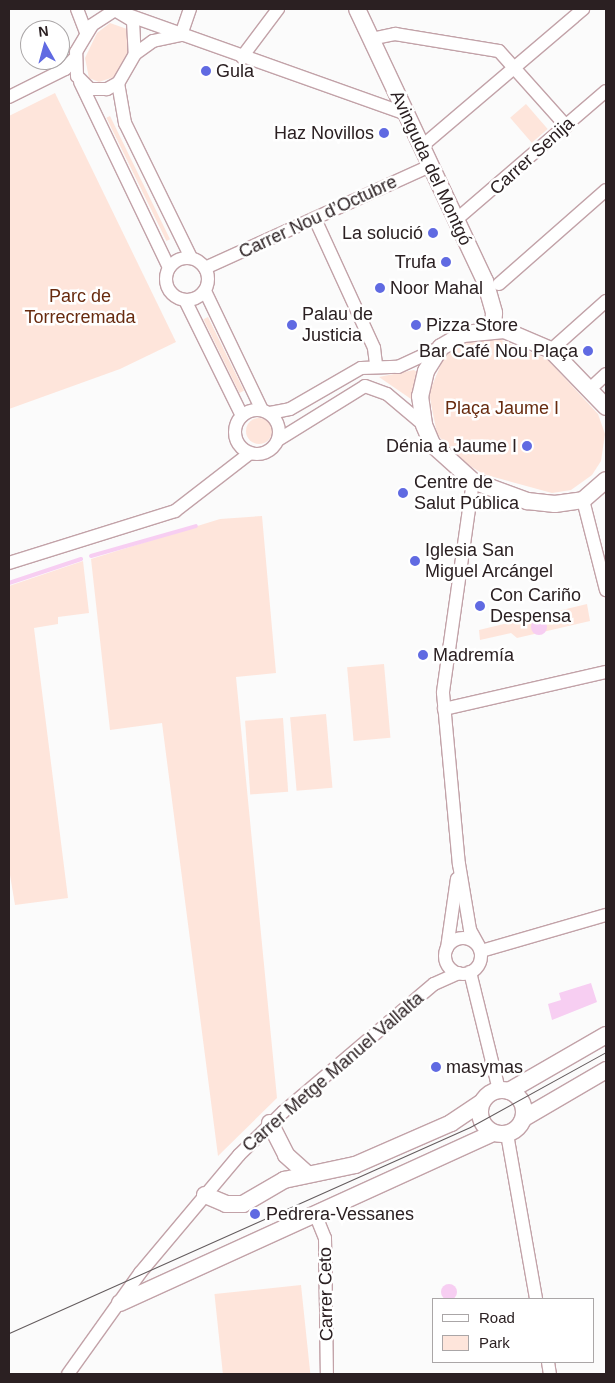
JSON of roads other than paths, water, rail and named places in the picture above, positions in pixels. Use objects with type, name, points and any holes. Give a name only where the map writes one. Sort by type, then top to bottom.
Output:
[{"type":"main road","name":"Avinguda del Montgó","points":[[357,9],[430,166],[457,219],[487,287],[492,330]]},
{"type":"main road","points":[[606,407],[590,388],[551,350],[525,336],[492,330],[463,334],[441,347],[423,383],[424,425],[439,453],[473,481],[527,501],[555,504],[583,500],[606,483]]},
{"type":"main road","points":[[205,1194],[234,1205],[306,1174],[355,1165],[451,1122],[482,1102],[606,1035]]},
{"type":"main road","points":[[120,1303],[500,1133],[606,1070]]},
{"type":"main road","points":[[504,1090],[523,1102],[524,1118]]},
{"type":"main road","points":[[482,1102],[481,1118],[500,1133]]},
{"type":"main road","points":[[270,1123],[281,1148],[306,1174]]},
{"type":"main road","points":[[270,1190],[281,1165],[281,1148]]},
{"type":"street","points":[[77,9],[86,32]]},
{"type":"street","points":[[9,97],[65,69],[74,59],[86,32],[114,9],[242,57],[406,114]]},
{"type":"street","points":[[181,35],[190,9]]},
{"type":"street","points":[[242,57],[278,9]]},
{"type":"street","points":[[422,147],[583,9]]},
{"type":"street","points":[[128,15],[136,27],[135,54]]},
{"type":"street","points":[[371,39],[395,34],[499,51],[566,126]]},
{"type":"street","points":[[181,35],[153,41],[135,54],[118,83],[123,116],[191,258],[205,268],[205,291],[266,411],[279,425],[278,440]]},
{"type":"street","points":[[74,59],[79,80],[169,268],[167,285],[185,300],[242,416]]},
{"type":"street","points":[[79,80],[96,90],[118,83]]},
{"type":"street","name":"Carrer Senija","points":[[457,219],[606,90]]},
{"type":"street","name":"Carrer Nou d’Octubre","points":[[205,268],[430,166]]},
{"type":"street","points":[[499,284],[606,190]]},
{"type":"street","points":[[315,219],[374,348],[376,365]]},
{"type":"street","points":[[169,268],[176,261],[191,258]]},
{"type":"street","points":[[185,300],[205,291]]},
{"type":"street","points":[[551,350],[606,301]]},
{"type":"street","points":[[250,453],[236,440],[235,427],[242,416],[290,409],[350,372],[376,365],[408,364],[441,347]]},
{"type":"street","points":[[590,388],[606,374]]},
{"type":"street","points":[[9,563],[175,511],[250,453],[267,452],[278,440],[365,386],[387,394],[424,425]]},
{"type":"street","points":[[465,973],[480,961],[480,949],[470,930],[459,864],[444,709],[473,481]]},
{"type":"street","points":[[583,500],[606,590]]},
{"type":"street","points":[[444,709],[606,672]]},
{"type":"street","points":[[459,864],[446,951],[450,968],[465,973]]},
{"type":"street","points":[[480,949],[606,915]]},
{"type":"street","points":[[446,951],[465,938],[480,949]]},
{"type":"street","name":"Carrer Metge Manuel Vallalta","points":[[434,984],[446,951]]},
{"type":"street","points":[[465,973],[504,1090]]},
{"type":"street","name":"Carrer Metge Manuel Vallalta","points":[[68,1374],[120,1303],[205,1194],[270,1123],[434,984],[465,973]]},
{"type":"street","points":[[500,1133],[536,1298]]},
{"type":"street","name":"Carrer Ceto","points":[[316,1216],[325,1238],[327,1374]]},
{"type":"waterway","points":[[91,556],[196,526]]},
{"type":"waterway","points":[[9,583],[81,559]]},
{"type":"tram line","points":[[9,1333],[470,1127],[606,1052]]},
{"type":"place","name":"Gula","points":[[206,71]]},
{"type":"place","name":"Haz Novillos","points":[[384,133]]},
{"type":"place","name":"La solució","points":[[433,233]]},
{"type":"place","name":"Trufa","points":[[446,262]]},
{"type":"place","name":"Noor Mahal","points":[[380,288]]},
{"type":"place","name":"Palau de Justicia","points":[[292,325]]},
{"type":"place","name":"Pizza Store","points":[[416,325]]},
{"type":"place","name":"Bar Café Nou Plaça","points":[[588,351]]},
{"type":"place","name":"Dénia a Jaume I","points":[[527,446]]},
{"type":"place","name":"Centre de Salut Pública","points":[[403,493]]},
{"type":"place","name":"Iglesia San Miguel Arcángel","points":[[415,561]]},
{"type":"place","name":"Con Cariño Despensa","points":[[480,606]]},
{"type":"place","name":"Madremía","points":[[423,655]]},
{"type":"place","name":"masymas","points":[[436,1067]]},
{"type":"place","name":"Pedrera-Vessanes","points":[[255,1214]]},
{"type":"park label","name":"Parc de Torrecremada","points":[[80,307]]},
{"type":"park label","name":"Plaça Jaume I","points":[[502,408]]}]
